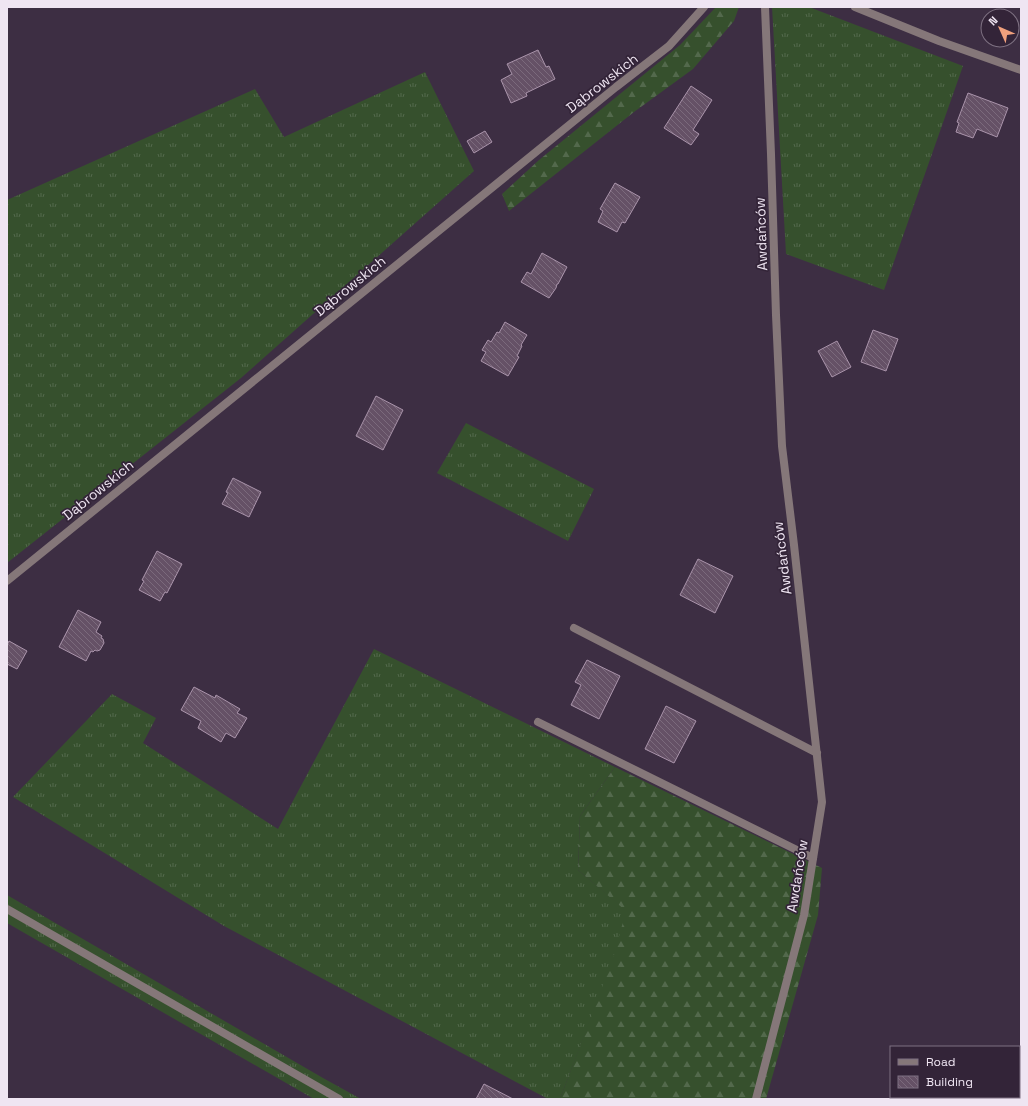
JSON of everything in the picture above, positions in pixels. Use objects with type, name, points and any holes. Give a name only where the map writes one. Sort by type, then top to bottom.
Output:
[{"type":"street","name":"Dąbrowskich","points":[[7,581],[616,87],[669,46],[704,7]]},
{"type":"street","name":"Awdańców","points":[[756,1099],[804,915],[822,802],[782,446],[765,7]]},
{"type":"street","points":[[855,7],[939,41],[1021,70]]},
{"type":"street","points":[[574,628],[817,753]]},
{"type":"street","points":[[538,722],[814,858]]},
{"type":"street","points":[[7,909],[339,1099]]},
{"type":"green space","points":[[716,7],[739,7],[734,21],[693,69],[634,112],[509,211],[502,194],[539,160],[680,45]]},
{"type":"green space","points":[[772,7],[809,7],[963,66],[884,290],[786,254]]},
{"type":"green space","points":[[425,72],[474,171],[241,378],[7,563],[7,200],[255,89],[284,137]]},
{"type":"green space","points":[[466,423],[594,489],[568,541],[437,473]]},
{"type":"green space","points":[[374,649],[615,767],[580,816],[578,870],[627,911],[615,955],[560,1099],[548,1099],[224,926],[13,797],[112,694],[156,718],[143,743],[278,829]]},
{"type":"green space","points":[[615,767],[822,868],[818,915],[766,1099],[560,1099],[614,955],[626,911],[578,870],[580,816]]},
{"type":"green space","points":[[7,895],[361,1099],[314,1099],[7,923]]},
{"type":"building","points":[[538,50],[546,67],[549,66],[555,79],[526,93],[527,96],[511,103],[501,80],[512,74],[507,64]]},
{"type":"building","points":[[691,86],[712,100],[693,130],[699,134],[691,145],[664,128]]},
{"type":"building","points":[[968,93],[1008,108],[997,137],[977,129],[973,138],[956,132],[959,123],[957,122]]},
{"type":"building","points":[[485,131],[492,142],[474,153],[467,141]]},
{"type":"building","points":[[615,183],[640,197],[625,223],[622,222],[617,232],[598,222],[603,211],[600,209]]},
{"type":"building","points":[[542,253],[567,267],[549,298],[521,282],[527,272],[531,274]]},
{"type":"building","points":[[505,322],[527,335],[517,356],[519,357],[508,376],[481,361],[486,352],[482,350],[488,340],[491,342],[497,332],[499,333]]},
{"type":"building","points":[[873,330],[898,339],[886,371],[861,362]]},
{"type":"building","points":[[837,341],[851,367],[832,377],[818,351]]},
{"type":"building","points":[[376,396],[403,410],[383,450],[356,436]]},
{"type":"building","points":[[233,478],[261,492],[249,517],[222,504],[228,493],[226,492]]},
{"type":"building","points":[[157,551],[182,564],[167,593],[165,592],[160,601],[139,590],[144,581],[142,580]]},
{"type":"building","points":[[698,559],[733,576],[715,613],[680,595]]},
{"type":"building","points":[[78,610],[101,622],[96,632],[102,636],[101,638],[103,639],[104,643],[100,650],[95,650],[93,652],[91,651],[86,661],[59,647]]},
{"type":"building","points":[[9,641],[27,651],[17,669],[7,664],[7,645]]},
{"type":"building","points":[[587,660],[620,676],[599,719],[571,705],[581,685],[575,682]]},
{"type":"building","points":[[194,687],[215,698],[216,695],[240,709],[237,713],[247,718],[235,738],[226,733],[221,742],[198,728],[201,721],[181,710]]},
{"type":"building","points":[[666,706],[696,721],[674,763],[645,749]]},
{"type":"building","points":[[484,1084],[513,1099],[476,1099]]}]
